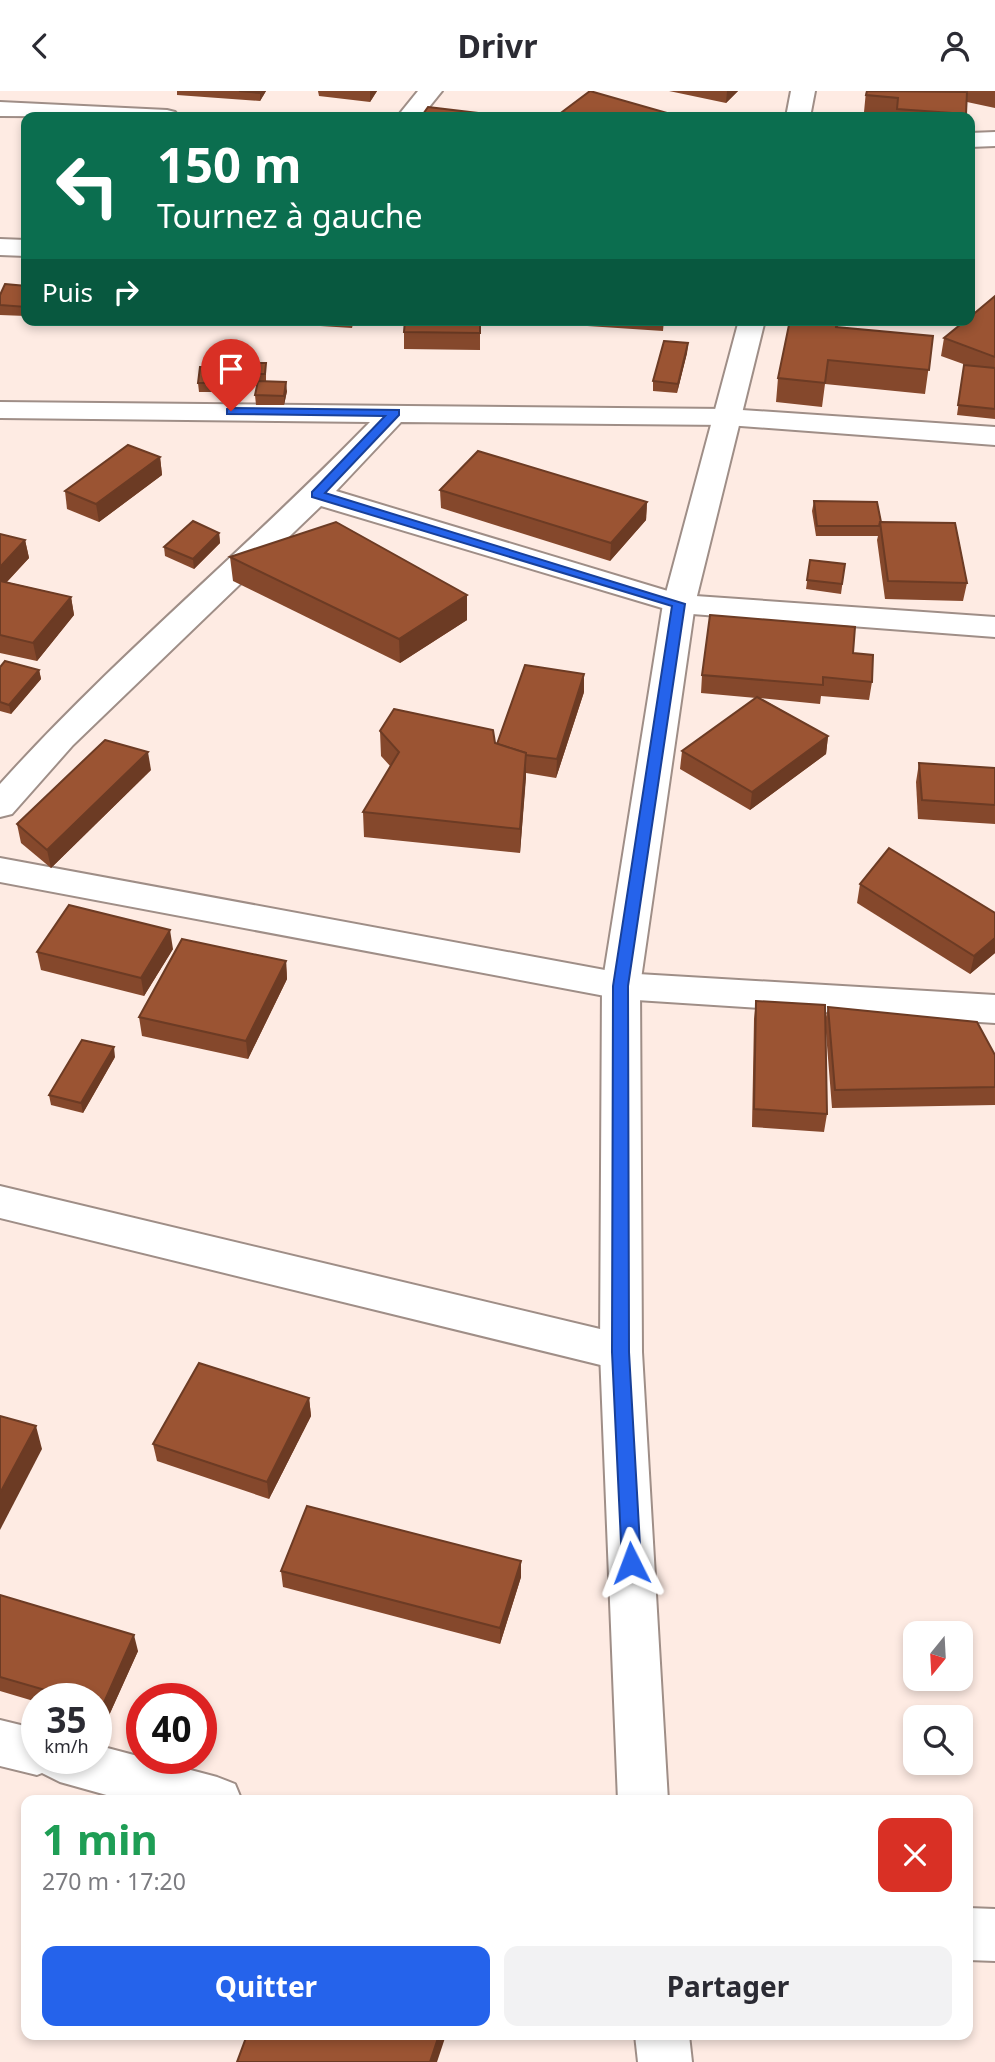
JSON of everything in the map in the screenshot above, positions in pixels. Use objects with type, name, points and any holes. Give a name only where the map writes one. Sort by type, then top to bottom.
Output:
[{"type":"street","points":[[413,112],[430,91]]},
{"type":"street","points":[[799,112],[803,91]]},
{"type":"street","points":[[0,109],[63,112]]},
{"type":"street","points":[[975,140],[995,139]]},
{"type":"street","points":[[0,247],[21,248]]},
{"type":"street","points":[[643,1795],[621,1352],[621,986],[679,604],[750,326]]},
{"type":"street","points":[[0,410],[727,417],[995,436]]},
{"type":"street","points":[[0,806],[61,737],[316,495],[395,412]]},
{"type":"street","points":[[316,495],[679,604],[995,627]]},
{"type":"street","points":[[0,870],[621,986],[995,1009]]},
{"type":"street","points":[[0,1202],[621,1352]]},
{"type":"street","points":[[0,1743],[21,1748]]},
{"type":"street","points":[[112,1773],[195,1795]]},
{"type":"street","points":[[973,1934],[995,1935]]},
{"type":"street","points":[[663,2040],[665,2062]]},
{"type":"building","points":[[590,91],[664,112],[562,112]]},
{"type":"building","points":[[867,91],[967,92],[966,112],[897,109],[898,98],[866,95]]},
{"type":"building","points":[[428,107],[470,112],[424,112]]},
{"type":"building","points":[[5,284],[21,286],[21,307],[0,305],[0,295]]},
{"type":"building","points":[[995,296],[995,357],[944,338],[959,326],[975,326],[975,313]]},
{"type":"building","points":[[404,326],[480,326],[480,333],[404,332]]},
{"type":"building","points":[[789,326],[836,326],[933,336],[929,370],[828,360],[825,383],[778,378]]},
{"type":"building","points":[[664,341],[688,343],[678,384],[653,381]]},
{"type":"building","points":[[217,363],[266,363],[265,374],[233,374],[232,383],[198,383],[200,367],[217,367]]},
{"type":"building","points":[[964,365],[995,368],[995,409],[958,405]]},
{"type":"building","points":[[258,381],[286,382],[284,396],[255,395]]},
{"type":"building","points":[[128,445],[160,457],[96,504],[65,491]]},
{"type":"building","points":[[478,451],[647,502],[611,543],[440,490]]},
{"type":"building","points":[[814,501],[877,502],[881,522],[879,526],[817,526]]},
{"type":"building","points":[[193,521],[219,533],[193,559],[164,547]]},
{"type":"building","points":[[336,522],[467,595],[399,639],[230,557]]},
{"type":"building","points":[[880,522],[955,523],[967,583],[888,581]]},
{"type":"building","points":[[0,534],[25,540],[0,567]]},
{"type":"building","points":[[810,560],[845,564],[842,584],[807,580]]},
{"type":"building","points":[[0,581],[71,597],[33,643],[0,635]]},
{"type":"building","points":[[710,615],[855,627],[853,653],[873,655],[872,682],[823,677],[823,685],[702,675]]},
{"type":"building","points":[[5,661],[39,670],[9,705],[0,702],[0,667]]},
{"type":"building","points":[[525,665],[584,674],[557,759],[526,755],[497,744]]},
{"type":"building","points":[[757,697],[828,736],[752,792],[682,751]]},
{"type":"building","points":[[394,709],[493,730],[495,743],[526,753],[520,829],[363,812],[399,752],[380,731]]},
{"type":"building","points":[[105,740],[148,752],[47,850],[17,824]]},
{"type":"building","points":[[919,763],[995,768],[995,805],[922,800]]},
{"type":"building","points":[[889,848],[995,913],[995,938],[974,956],[860,884]]},
{"type":"building","points":[[69,905],[170,930],[141,978],[37,952]]},
{"type":"building","points":[[182,939],[286,961],[246,1041],[139,1017]]},
{"type":"building","points":[[756,1001],[825,1005],[827,1114],[754,1109]]},
{"type":"building","points":[[828,1007],[977,1022],[995,1055],[995,1087],[835,1090]]},
{"type":"building","points":[[82,1040],[114,1047],[81,1103],[49,1095]]},
{"type":"building","points":[[199,1363],[309,1398],[267,1482],[153,1444]]},
{"type":"building","points":[[0,1416],[36,1426],[0,1493]]},
{"type":"building","points":[[307,1506],[521,1561],[500,1628],[281,1571]]},
{"type":"building","points":[[0,1595],[134,1635],[112,1684],[21,1683],[0,1677]]},
{"type":"building","points":[[245,2040],[437,2040],[430,2062],[237,2062]]},
{"type":"route","points":[[231,411],[395,412],[316,495],[679,604],[621,986],[621,1352],[631,1563]]}]
